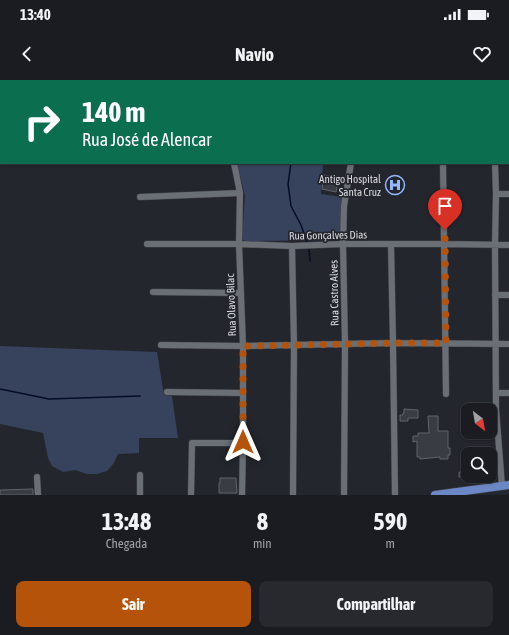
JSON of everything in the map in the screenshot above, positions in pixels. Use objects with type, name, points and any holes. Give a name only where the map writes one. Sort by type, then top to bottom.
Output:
[{"type":"main road","points":[[435,495],[479,492],[504,488]]},
{"type":"street","name":"Rua Olavo Bilac","points":[[234,164],[240,193],[239,244],[243,346],[242,495]]},
{"type":"street","name":"Rua Castro Alves","points":[[344,495],[345,344],[343,244],[344,206],[351,164]]},
{"type":"street","points":[[443,164],[446,394]]},
{"type":"street","points":[[495,164],[496,409],[504,488]]},
{"type":"street","points":[[140,197],[240,193]]},
{"type":"street","points":[[496,194],[509,194]]},
{"type":"street","name":"Rua Gonçalves Dias","points":[[147,244],[239,244],[292,246],[343,244],[509,245]]},
{"type":"street","points":[[391,244],[395,495]]},
{"type":"street","points":[[292,246],[294,345],[293,495]]},
{"type":"street","points":[[153,292],[241,293]]},
{"type":"street","points":[[495,295],[509,295]]},
{"type":"street","points":[[161,345],[243,346],[393,343],[509,344]]},
{"type":"street","points":[[167,392],[243,393]]},
{"type":"street","points":[[496,393],[509,393]]},
{"type":"street","points":[[191,495],[192,443],[243,442]]},
{"type":"street","points":[[140,475],[140,495]]},
{"type":"street","points":[[37,477],[38,495]]},
{"type":"shaded area","points":[[237,164],[323,164],[321,194],[343,197],[341,239],[243,240],[245,196]]},
{"type":"shaded area","points":[[0,346],[157,352],[164,395],[172,396],[178,438],[139,438],[139,453],[118,454],[114,463],[107,471],[97,474],[87,474],[75,470],[63,472],[52,466],[48,458],[43,433],[0,424]]},
{"type":"building","points":[[324,175],[339,178],[336,192],[322,189]]},
{"type":"building","points":[[404,409],[418,410],[418,418],[408,418],[408,421],[400,421],[400,415],[403,415]]},
{"type":"building","points":[[428,416],[438,416],[438,431],[448,431],[448,448],[450,448],[450,455],[448,455],[448,459],[440,459],[440,457],[420,459],[420,457],[417,457],[417,441],[413,442],[413,436],[418,436],[418,433],[429,433]]},
{"type":"building","points":[[220,478],[236,478],[237,493],[219,493]]},
{"type":"building","points":[[33,489],[33,495],[0,495],[0,490]]},
{"type":"waterway","points":[[291,164],[288,184],[291,206],[301,225],[307,242]]},
{"type":"waterway","points":[[309,249],[310,261]]},
{"type":"waterway","points":[[0,389],[49,399],[140,396]]},
{"type":"place","name":"Antigo Hospital Santa Cruz","points":[[395,185]]},
{"type":"route","points":[[243,442],[243,346],[446,343],[445,230]]}]
